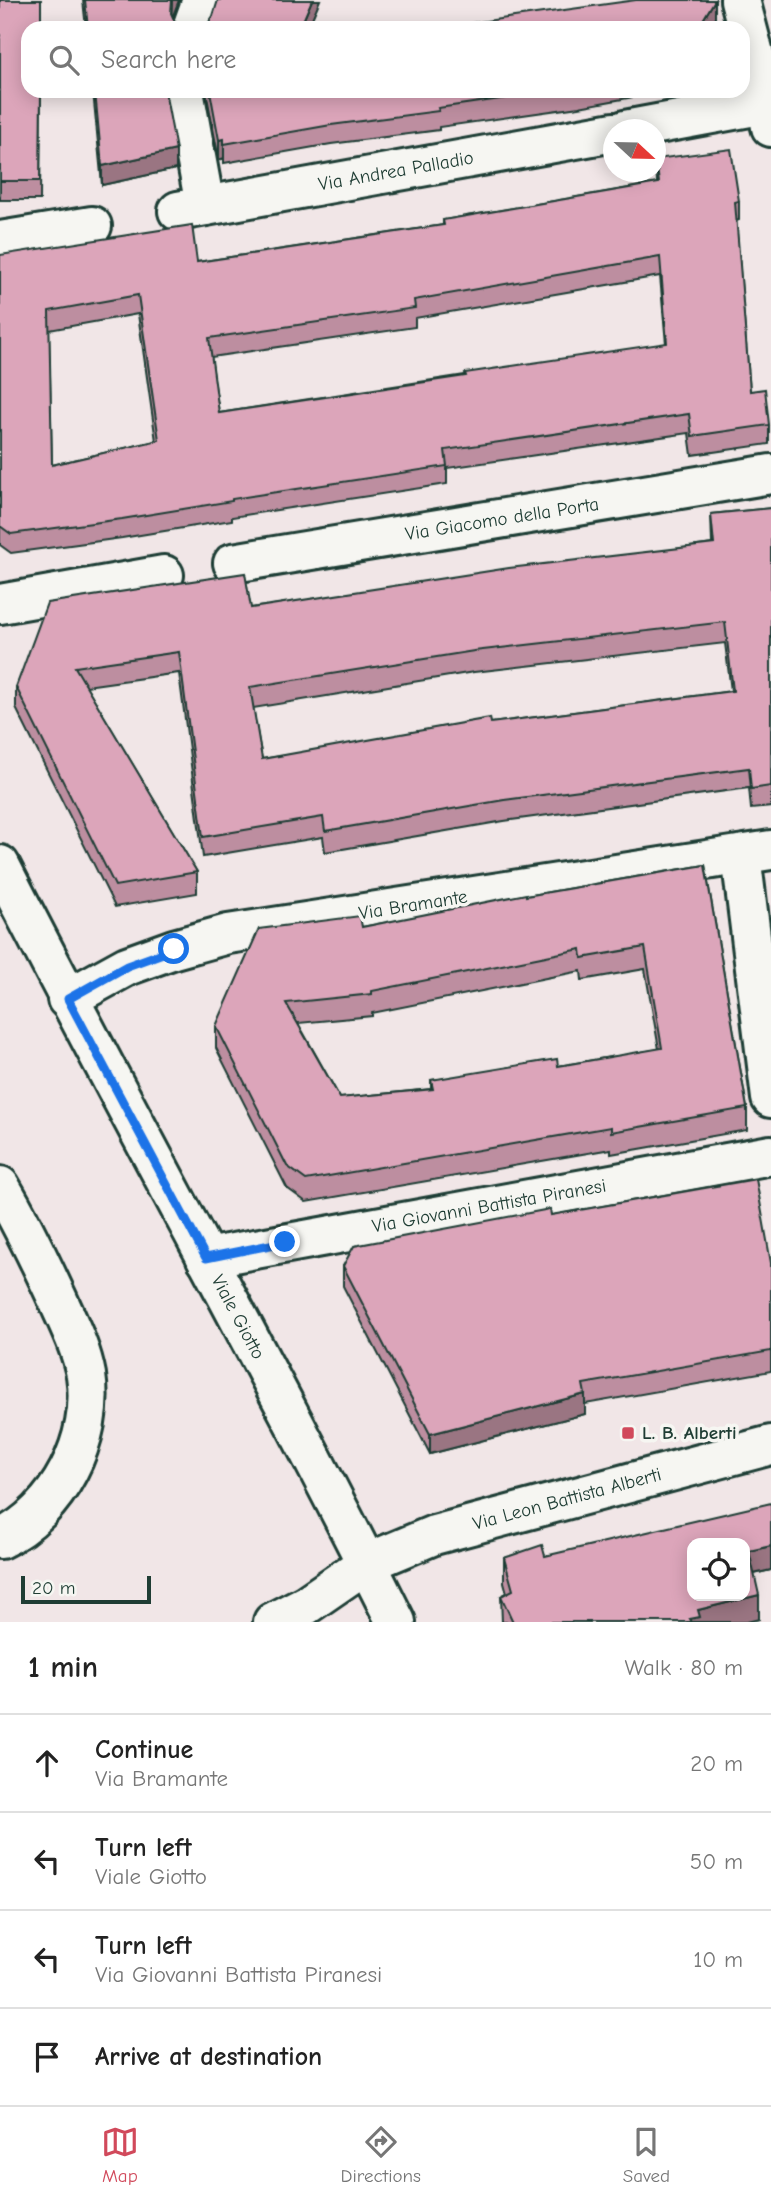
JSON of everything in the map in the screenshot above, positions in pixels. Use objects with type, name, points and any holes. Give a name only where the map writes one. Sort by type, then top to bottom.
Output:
[{"type":"street","points":[[194,21],[202,0]]},
{"type":"street","points":[[740,0],[746,21]]},
{"type":"street","points":[[666,125],[770,111],[750,37]]},
{"type":"street","name":"Via Andrea Palladio","points":[[184,98],[192,209],[603,134]]},
{"type":"street","points":[[0,241],[92,226]]},
{"type":"street","name":"Via Giacomo della Porta","points":[[233,563],[771,474]]},
{"type":"street","points":[[0,604],[164,575]]},
{"type":"street","points":[[756,853],[771,1098]]},
{"type":"street","name":"Via Bramante","points":[[68,999],[127,966],[228,934],[756,853]]},
{"type":"street","name":"Viale Giotto","points":[[0,865],[396,1622]]},
{"type":"street","name":"Via Giovanni Battista Piranesi","points":[[206,1258],[771,1156]]},
{"type":"street","points":[[0,1186],[25,1229],[77,1343],[86,1377],[86,1411],[79,1450],[62,1485],[37,1513],[0,1539]]},
{"type":"street","name":"Via Leon Battista Alberti","points":[[273,1622],[306,1605],[367,1563],[434,1535],[771,1445]]},
{"type":"building","points":[[0,0],[41,0],[41,21],[21,21],[21,98],[41,98],[40,181],[0,181]]},
{"type":"building","points":[[85,0],[172,0],[171,13],[175,21],[87,21]]},
{"type":"building","points":[[218,0],[312,0],[303,21],[210,21]]},
{"type":"building","points":[[636,0],[715,0],[702,21],[486,21]]},
{"type":"building","points":[[96,98],[166,98],[176,150],[102,166]]},
{"type":"building","points":[[211,98],[507,98],[224,144],[224,139],[219,140]]},
{"type":"building","points":[[731,149],[739,201],[735,202],[750,391],[765,389],[769,425],[692,436],[689,414],[445,450],[447,466],[122,519],[11,534],[0,526],[0,255],[192,225],[197,262],[444,225],[443,220],[666,182],[666,158]],"holes":[[[660,257],[667,343],[219,413],[209,338],[415,308],[414,300]],[[138,295],[159,440],[52,465],[49,311]]]},
{"type":"building","points":[[771,508],[771,786],[751,789],[749,768],[504,800],[325,831],[323,817],[203,837],[179,652],[75,667],[197,872],[115,886],[16,687],[47,603],[245,573],[251,608],[509,568],[714,544],[711,514]],"holes":[[[725,622],[733,691],[491,723],[490,718],[262,759],[250,687],[474,651]]]},
{"type":"building","points":[[705,865],[747,1108],[611,1132],[611,1127],[306,1180],[287,1166],[216,1026],[259,929],[360,916],[362,927]],"holes":[[[645,947],[662,1048],[558,1066],[557,1059],[431,1080],[433,1089],[340,1098],[286,1003],[372,994],[372,991],[581,949],[582,958]]]},
{"type":"building","points":[[756,1179],[771,1263],[771,1351],[583,1384],[585,1394],[430,1434],[343,1266],[354,1246],[550,1209],[551,1215]]},
{"type":"building","points":[[771,1503],[771,1546],[750,1551],[750,1538],[687,1538],[687,1601],[735,1601],[698,1610],[700,1617],[690,1619],[692,1622],[513,1622],[501,1596],[513,1590],[504,1558],[542,1545],[545,1556]]},
{"type":"building","points":[[750,1555],[759,1595],[750,1597]]},
{"type":"place","name":"L. B. Alberti","points":[[628,1433]]},
{"type":"route","points":[[174,949],[105,976],[68,999],[206,1258],[285,1242]]}]
